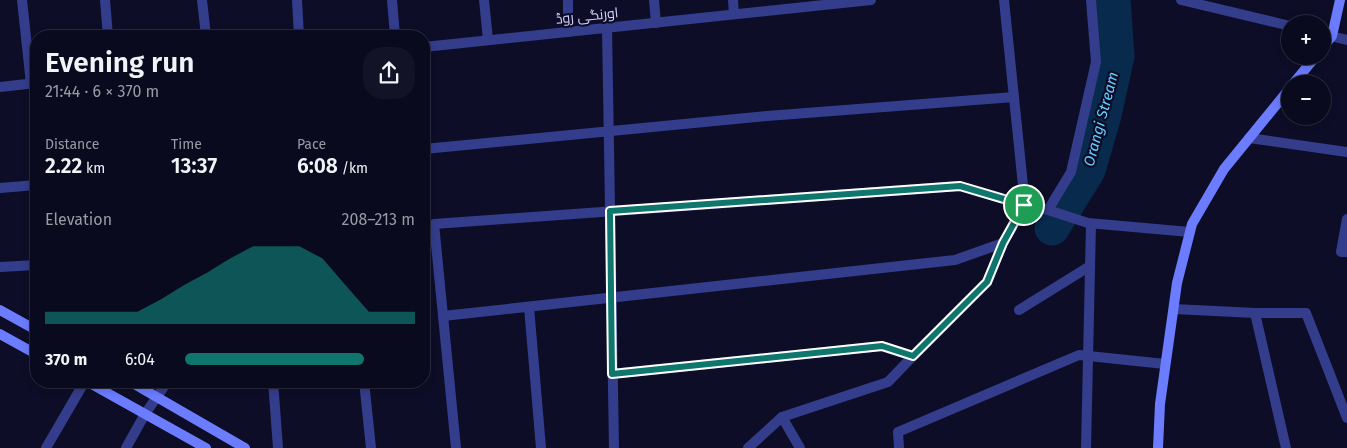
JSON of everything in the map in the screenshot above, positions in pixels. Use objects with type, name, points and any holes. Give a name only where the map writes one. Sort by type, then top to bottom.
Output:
[{"type":"main road","points":[[1331,24],[1340,0]]},
{"type":"main road","points":[[1300,75],[1309,65]]},
{"type":"main road","points":[[1158,448],[1160,404],[1177,283],[1192,224],[1224,169],[1281,99]]},
{"type":"main road","points":[[0,310],[30,327]]},
{"type":"main road","points":[[2,338],[30,351]]},
{"type":"main road","points":[[98,388],[206,448]]},
{"type":"main road","points":[[141,388],[245,448]]},
{"type":"street","points":[[22,0],[30,60]]},
{"type":"street","points":[[105,0],[108,30]]},
{"type":"street","points":[[202,0],[205,30]]},
{"type":"street","points":[[297,0],[299,30]]},
{"type":"street","points":[[392,0],[394,30]]},
{"type":"street","points":[[484,0],[488,40]]},
{"type":"street","points":[[568,0],[568,32]]},
{"type":"street","points":[[654,0],[656,23]]},
{"type":"street","points":[[733,0],[734,14]]},
{"type":"street","name":"اورنگی روڈ","points":[[430,45],[872,0]]},
{"type":"street","points":[[748,448],[782,417],[888,382],[987,282],[1003,243],[1024,205],[1004,0]]},
{"type":"street","points":[[1051,212],[1071,172],[1096,62],[1091,0]]},
{"type":"street","points":[[1181,0],[1281,24]]},
{"type":"street","points":[[607,28],[614,448]]},
{"type":"street","points":[[1331,36],[1347,40]]},
{"type":"street","points":[[0,87],[30,83]]},
{"type":"street","points":[[430,148],[767,116],[1014,97]]},
{"type":"street","points":[[1249,138],[1347,152]]},
{"type":"street","points":[[0,188],[30,186]]},
{"type":"street","points":[[456,448],[434,224],[960,186],[1090,224],[1190,232]]},
{"type":"street","points":[[1347,219],[1341,252],[1347,252]]},
{"type":"street","points":[[1086,448],[1090,224]]},
{"type":"street","points":[[443,316],[955,260],[1003,243]]},
{"type":"street","points":[[0,267],[30,265]]},
{"type":"street","points":[[1020,310],[1090,266]]},
{"type":"street","points":[[530,307],[541,448]]},
{"type":"street","points":[[1174,308],[1256,313],[1306,313],[1347,418]]},
{"type":"street","points":[[1256,313],[1286,448]]},
{"type":"street","points":[[612,374],[882,346],[913,356]]},
{"type":"street","points":[[899,448],[898,432],[1079,355],[1165,364]]},
{"type":"street","points":[[46,448],[81,388]]},
{"type":"street","points":[[126,448],[145,414],[163,388]]},
{"type":"street","points":[[274,388],[278,448]]},
{"type":"street","points":[[365,388],[371,448]]},
{"type":"street","points":[[782,417],[800,448]]},
{"type":"waterway","name":"Orangi Stream","points":[[1052,228],[1088,170],[1104,115],[1117,56],[1113,0]]},
{"type":"route","points":[[960,186],[1024,205],[1003,243],[987,282],[913,356],[882,346],[612,374],[610,211],[960,186]]}]
